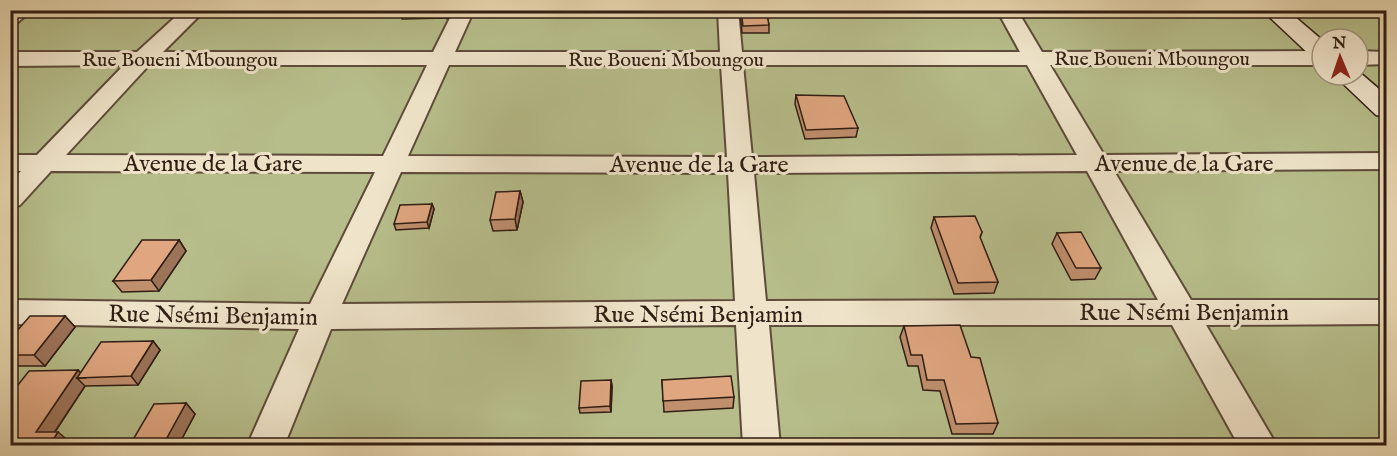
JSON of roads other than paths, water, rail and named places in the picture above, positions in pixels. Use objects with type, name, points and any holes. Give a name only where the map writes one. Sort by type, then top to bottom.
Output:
[{"type":"street","points":[[10,19],[22,10]]},
{"type":"street","points":[[10,199],[143,59],[195,10]]},
{"type":"street","points":[[265,446],[321,317],[443,60],[464,10]]},
{"type":"street","points":[[728,10],[762,446]]},
{"type":"street","points":[[1007,10],[1259,446]]},
{"type":"street","points":[[1273,10],[1310,42]]},
{"type":"street","name":"Rue Boueni Mboungou","points":[[10,59],[1310,58]]},
{"type":"street","points":[[1370,58],[1386,58]]},
{"type":"street","points":[[1360,87],[1386,110]]},
{"type":"street","name":"Avenue de la Gare","points":[[10,163],[741,165],[1386,161]]},
{"type":"street","name":"Rue Nsémi Benjamin","points":[[10,312],[321,317],[753,313],[1386,312]]}]
